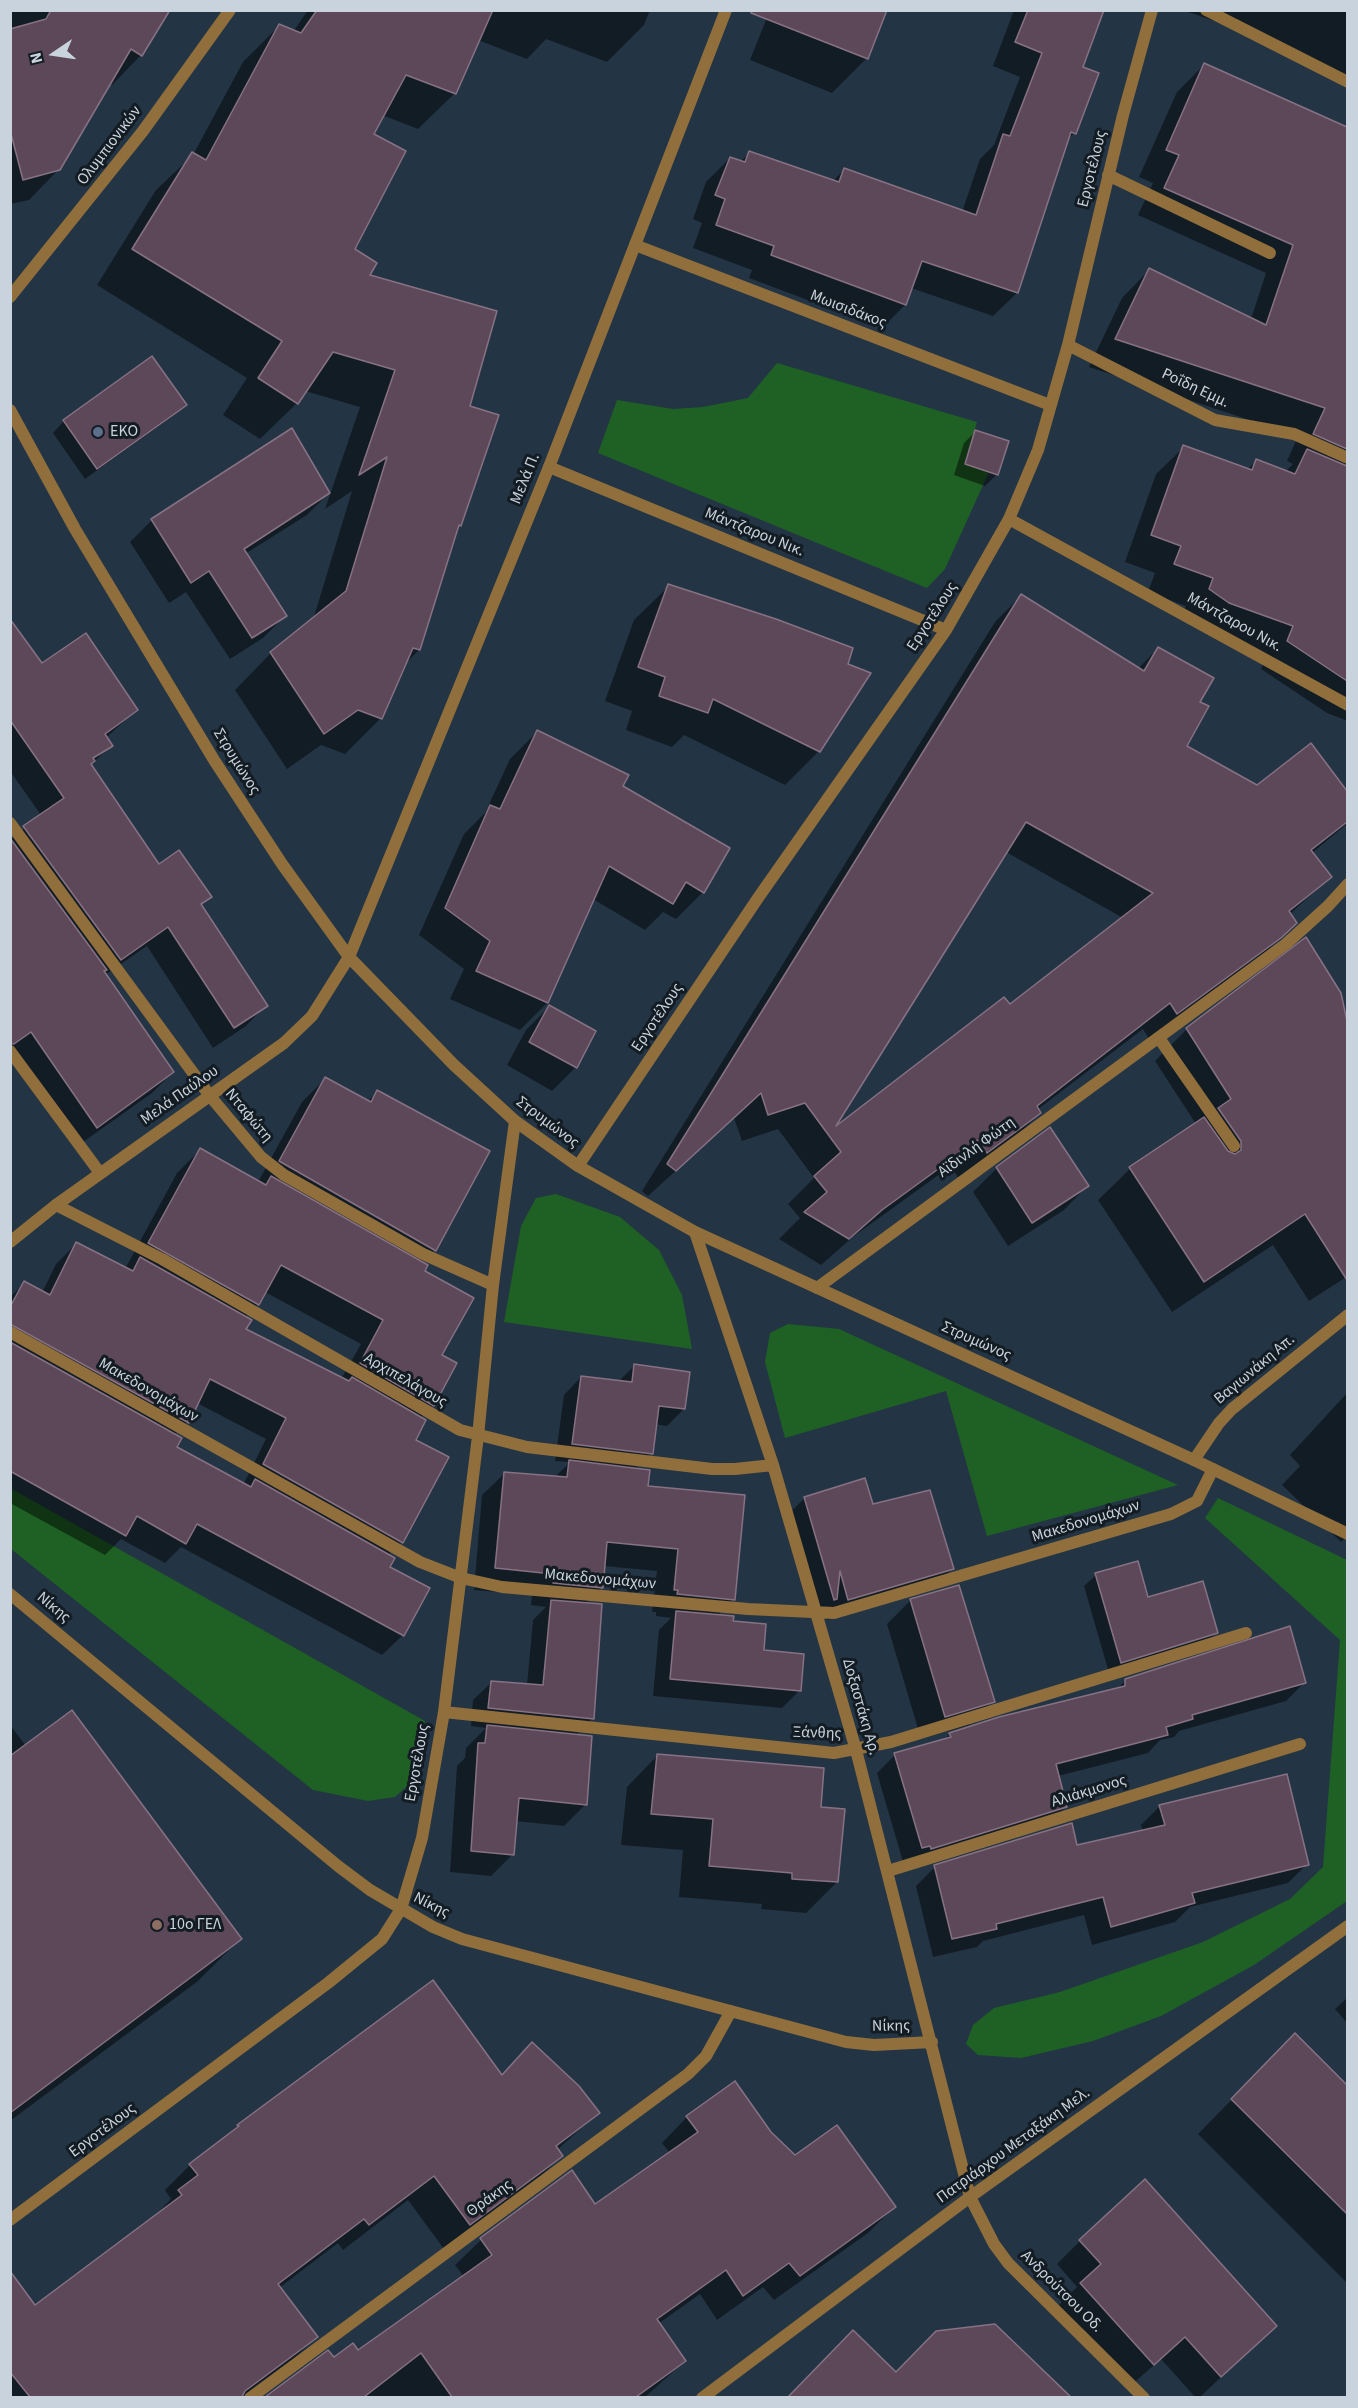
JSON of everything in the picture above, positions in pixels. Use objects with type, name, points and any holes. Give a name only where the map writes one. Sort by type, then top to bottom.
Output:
[{"type":"street","name":"Ολυμπιονικών","points":[[10,297],[143,131],[230,10]]},
{"type":"street","name":"Μελά Π.","points":[[349,957],[549,466],[726,10]]},
{"type":"street","name":"Εργοτέλους","points":[[578,1166],[758,898],[946,630],[1009,519],[1038,450],[1068,345],[1108,175],[1152,10]]},
{"type":"street","points":[[1206,10],[1347,82]]},
{"type":"street","points":[[1108,175],[1270,254]]},
{"type":"street","name":"Μωισιδάκος","points":[[635,245],[1050,405]]},
{"type":"street","name":"Ροΐδη Εμμ.","points":[[1068,345],[1215,420],[1294,434],[1347,458]]},
{"type":"street","name":"Στρυμώνος","points":[[10,410],[70,520],[214,760],[282,864],[349,957],[454,1065],[516,1121],[578,1166],[694,1232],[1213,1468],[1347,1534]]},
{"type":"street","name":"Μάντζαρου Νικ.","points":[[549,466],[946,630]]},
{"type":"street","name":"Μάντζαρου Νικ.","points":[[1009,519],[1347,705]]},
{"type":"street","name":"Νταφώτη","points":[[10,823],[210,1096],[247,1143],[270,1166],[423,1254],[493,1286]]},
{"type":"street","name":"Αϊδινλή Φώτη","points":[[817,1288],[1286,944],[1328,906],[1347,884]]},
{"type":"street","name":"Μελά Παύλου","points":[[10,1242],[56,1204],[284,1043],[312,1016],[349,957]]},
{"type":"street","points":[[1159,1038],[1234,1146]]},
{"type":"street","points":[[10,1051],[100,1173]]},
{"type":"street","name":"Εργοτέλους","points":[[10,2220],[337,1976],[382,1939],[401,1909],[422,1838],[444,1712],[478,1436],[493,1286],[516,1121]]},
{"type":"street","name":"Αρχιπελάγους","points":[[56,1204],[162,1259],[441,1421],[478,1436],[528,1447],[712,1469],[773,1465]]},
{"type":"street","name":"Δοξαστάκη Αρ.","points":[[694,1232],[773,1465],[856,1750],[970,2197]]},
{"type":"street","name":"Βαγιωνάκη Απ.","points":[[1194,1460],[1219,1423],[1232,1409],[1347,1315]]},
{"type":"street","name":"Μακεδονομάχων","points":[[10,1332],[420,1562],[461,1578],[502,1587],[748,1609],[834,1612],[1171,1514],[1197,1501],[1213,1468]]},
{"type":"street","name":"Νίκης","points":[[10,1594],[338,1866],[401,1909],[462,1939],[846,2042],[874,2045],[932,2042]]},
{"type":"street","name":"Ξάνθης","points":[[444,1712],[820,1754],[856,1750],[891,1742],[1246,1633]]},
{"type":"street","name":"Αλιάκμονος","points":[[888,1872],[1300,1744]]},
{"type":"street","name":"Πατριάρχου Μεταξάκη Μελ.","points":[[702,2397],[970,2197],[1347,1926]]},
{"type":"street","name":"Θράκης","points":[[250,2397],[688,2074],[706,2056],[731,2011]]},
{"type":"street","name":"Ανδρούτσου Οδ.","points":[[970,2197],[994,2244],[1008,2263],[1144,2397]]},
{"type":"green space","points":[[777,363],[977,422],[965,464],[989,472],[945,569],[927,588],[598,453],[617,400],[673,409],[703,407],[748,398]]},
{"type":"green space","points":[[556,1194],[620,1217],[659,1250],[682,1295],[692,1349],[504,1322],[521,1226],[536,1198]]},
{"type":"green space","points":[[788,1324],[839,1329],[1178,1485],[987,1536],[946,1391],[785,1438],[765,1362],[770,1333]]},
{"type":"green space","points":[[10,1488],[425,1721],[413,1781],[395,1797],[368,1801],[313,1790],[11,1549]]},
{"type":"green space","points":[[1218,1498],[1347,1560],[1347,1901],[1254,1965],[1161,2016],[1093,2041],[1021,2058],[978,2055],[966,2044],[973,2025],[994,2008],[1060,1992],[1203,1942],[1290,1899],[1323,1867],[1340,1640],[1205,1518]]},
{"type":"building","points":[[51,10],[170,10],[142,56],[131,49],[60,170],[23,180],[10,130],[10,29],[46,19]]},
{"type":"building","points":[[317,10],[493,10],[456,94],[406,75],[374,134],[406,151],[355,249],[377,263],[370,275],[497,311],[470,406],[499,415],[461,526],[459,525],[420,650],[413,648],[382,719],[358,710],[324,734],[270,652],[346,591],[387,457],[359,475],[395,370],[333,352],[298,404],[258,378],[282,341],[132,249],[192,152],[206,160],[279,24],[301,33]]},
{"type":"building","points":[[751,10],[887,10],[868,59],[751,13]]},
{"type":"building","points":[[1028,10],[1104,10],[1083,67],[1099,73],[1076,134],[1071,132],[1018,293],[922,261],[906,305],[771,255],[774,246],[716,225],[725,199],[715,195],[730,157],[745,162],[749,151],[839,182],[844,168],[976,215],[1003,134],[1010,136],[1042,53],[1015,42]]},
{"type":"building","points":[[1204,63],[1347,127],[1347,449],[1313,434],[1325,408],[1115,339],[1149,268],[1266,325],[1293,245],[1164,188],[1179,155],[1166,150]]},
{"type":"building","points":[[152,356],[187,405],[97,469],[63,420]]},
{"type":"building","points":[[292,428],[330,493],[244,549],[287,616],[252,638],[209,571],[191,583],[151,519]]},
{"type":"building","points":[[975,430],[1009,441],[998,475],[965,464]]},
{"type":"building","points":[[1183,445],[1252,470],[1256,459],[1295,474],[1307,449],[1347,466],[1347,681],[1287,641],[1293,626],[1229,603],[1209,589],[1213,578],[1174,564],[1181,546],[1151,535]]},
{"type":"building","points":[[668,584],[776,619],[853,648],[848,664],[871,673],[820,752],[713,699],[708,713],[659,696],[665,677],[638,667]]},
{"type":"building","points":[[1021,594],[1144,671],[1158,647],[1214,678],[1200,702],[1209,706],[1187,746],[1257,785],[1311,743],[1347,791],[1347,822],[1311,850],[1332,877],[1289,911],[1297,923],[1281,938],[1177,1014],[1170,1003],[1037,1106],[1041,1113],[987,1153],[978,1140],[882,1210],[849,1239],[804,1212],[827,1192],[814,1176],[841,1152],[805,1103],[768,1115],[761,1093],[676,1171],[667,1164]],"holes":[[[1026,822],[1153,893],[1010,1004],[1004,997],[836,1126]]]},
{"type":"building","points":[[10,619],[42,663],[86,633],[138,710],[105,734],[113,746],[93,758],[95,761],[91,764],[159,864],[179,850],[212,897],[201,904],[268,1006],[234,1028],[168,927],[121,960],[23,826],[64,798],[10,720]]},
{"type":"building","points":[[537,730],[629,775],[623,786],[730,848],[704,893],[686,882],[673,904],[609,866],[548,1003],[476,971],[490,941],[445,908],[490,805],[500,809]]},
{"type":"building","points":[[10,838],[107,970],[104,971],[174,1072],[97,1128],[31,1032],[14,1044],[10,1043]]},
{"type":"building","points":[[1306,937],[1341,993],[1347,1021],[1347,1280],[1305,1214],[1204,1282],[1129,1167],[1204,1117],[1228,1151],[1235,1154],[1241,1150],[1241,1141],[1218,1108],[1231,1099],[1186,1028]]},
{"type":"building","points":[[549,1005],[596,1031],[577,1068],[529,1042]]},
{"type":"building","points":[[325,1077],[371,1102],[377,1090],[490,1151],[436,1251],[279,1161]]},
{"type":"building","points":[[1050,1127],[1089,1186],[1032,1223],[996,1167]]},
{"type":"building","points":[[200,1148],[266,1185],[271,1176],[428,1265],[425,1271],[474,1298],[442,1355],[457,1363],[434,1406],[360,1363],[383,1320],[281,1265],[259,1305],[148,1243]]},
{"type":"building","points":[[76,1242],[133,1271],[140,1257],[252,1320],[246,1329],[349,1381],[352,1377],[426,1420],[416,1440],[449,1457],[403,1543],[263,1464],[286,1418],[210,1379],[189,1423],[10,1324],[10,1307],[24,1281],[50,1295]]},
{"type":"building","points":[[10,1342],[182,1438],[177,1447],[251,1487],[255,1479],[395,1558],[390,1567],[430,1588],[404,1636],[197,1524],[186,1544],[137,1516],[126,1536],[10,1471]]},
{"type":"building","points":[[634,1364],[690,1372],[685,1409],[659,1406],[653,1454],[572,1444],[581,1376],[632,1382]]},
{"type":"building","points":[[569,1460],[650,1470],[648,1486],[745,1495],[735,1600],[677,1594],[678,1590],[674,1590],[678,1549],[607,1542],[603,1588],[553,1583],[553,1574],[495,1568],[504,1472],[567,1477]]},
{"type":"building","points":[[865,1478],[873,1504],[930,1490],[954,1569],[848,1600],[840,1571],[837,1599],[834,1600],[804,1497]]},
{"type":"building","points":[[1138,1561],[1148,1597],[1203,1581],[1218,1633],[1121,1663],[1095,1573]]},
{"type":"building","points":[[959,1585],[995,1702],[945,1717],[910,1599]]},
{"type":"building","points":[[551,1600],[602,1604],[594,1719],[488,1708],[491,1681],[543,1685]]},
{"type":"building","points":[[676,1611],[734,1616],[733,1621],[766,1624],[764,1650],[804,1654],[801,1691],[670,1679]]},
{"type":"building","points":[[1290,1626],[1306,1683],[1192,1715],[1193,1719],[1166,1727],[1168,1735],[1056,1764],[1067,1807],[931,1849],[930,1846],[922,1848],[894,1753],[951,1737],[949,1733],[999,1717],[1125,1686],[1125,1679]]},
{"type":"building","name":"10ο ΓΕΛ","points":[[72,1710],[242,1939],[10,2113],[10,1756]]},
{"type":"building","points":[[487,1725],[592,1736],[587,1805],[519,1798],[514,1855],[471,1851],[478,1743],[485,1743]]},
{"type":"building","points":[[657,1754],[824,1768],[821,1807],[845,1809],[838,1882],[792,1879],[792,1873],[709,1866],[713,1819],[651,1814]]},
{"type":"building","points":[[1287,1774],[1309,1865],[1192,1893],[1195,1903],[1111,1927],[1103,1897],[996,1924],[997,1929],[952,1939],[934,1865],[1072,1823],[1077,1845],[1165,1825],[1159,1805]]},
{"type":"building","points":[[433,1980],[502,2075],[532,2042],[579,2086],[600,2113],[556,2146],[563,2156],[470,2225],[434,2176],[369,2225],[364,2219],[278,2284],[318,2337],[245,2391],[242,2397],[30,2397],[10,2372],[10,2271],[35,2305],[182,2195],[178,2190],[198,2175],[189,2164],[239,2126],[237,2125]]},
{"type":"building","points":[[1295,2033],[1347,2085],[1347,2214],[1231,2099]]},
{"type":"building","points":[[735,2081],[771,2132],[795,2155],[837,2125],[896,2207],[800,2276],[789,2263],[743,2296],[726,2270],[657,2319],[686,2361],[636,2397],[452,2397],[421,2353],[364,2397],[265,2397],[328,2350],[334,2357],[353,2343],[358,2350],[492,2255],[480,2238],[572,2170],[595,2204],[698,2132],[686,2116]]},
{"type":"building","points":[[1145,2179],[1277,2326],[1221,2377],[1185,2337],[1154,2365],[1080,2283],[1101,2264],[1079,2240]]},
{"type":"building","points":[[995,2324],[1071,2397],[788,2397],[853,2330],[896,2372],[936,2331]]},
{"type":"place","name":"EKO","points":[[98,432]]},
{"type":"place","name":"10ο ΓΕΛ","points":[[157,1925]]}]
